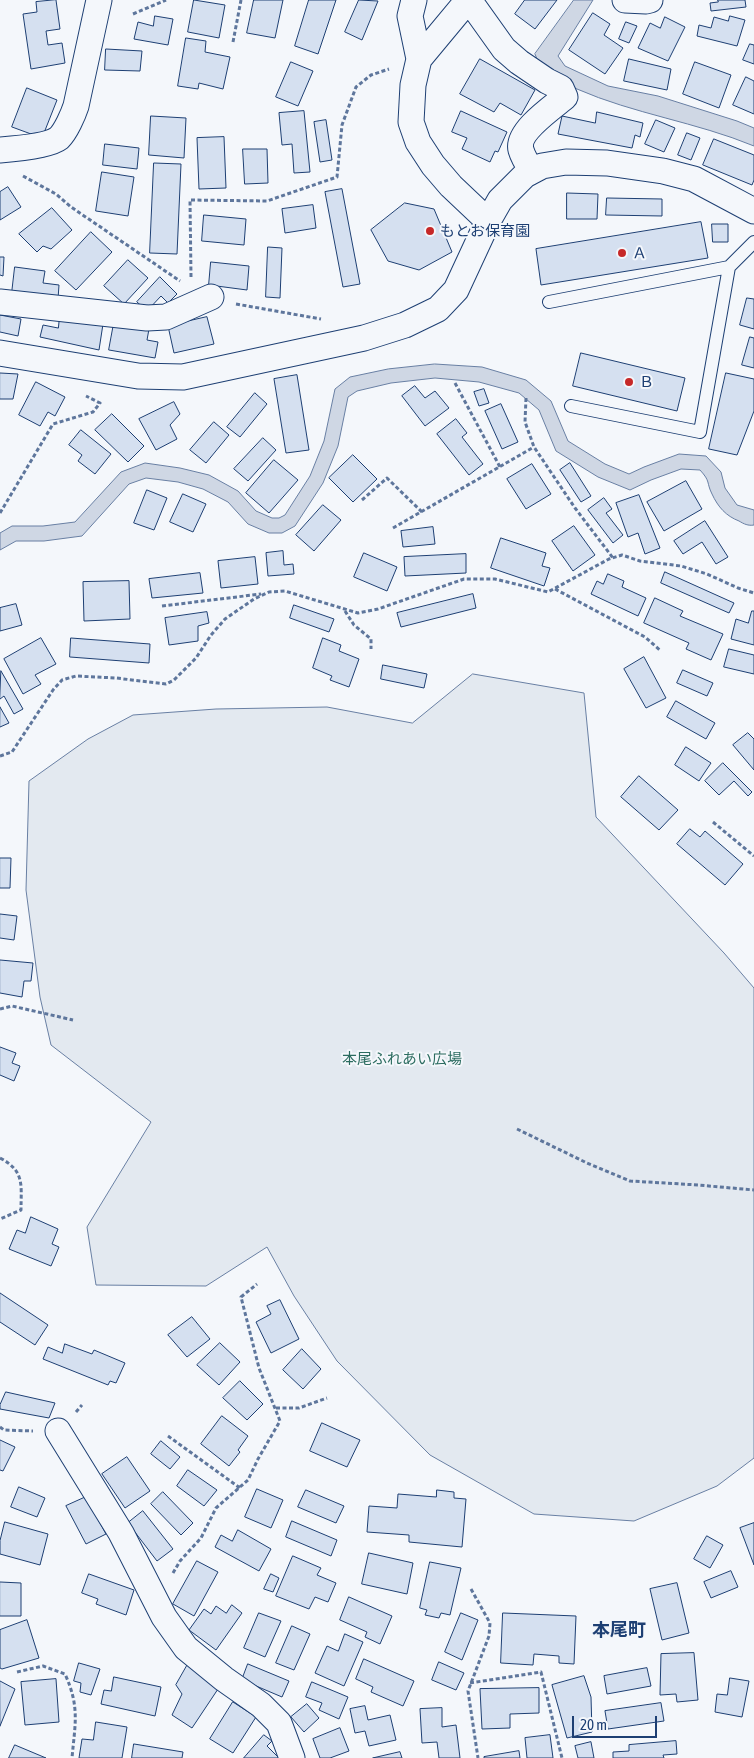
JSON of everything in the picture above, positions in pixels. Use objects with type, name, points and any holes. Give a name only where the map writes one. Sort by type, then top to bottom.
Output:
[{"type":"street","points":[[0,150],[50,142],[59,138],[76,106],[99,0]]},
{"type":"street","points":[[414,0],[410,16],[418,63],[413,85],[410,122],[418,142],[432,165],[450,186],[488,221]]},
{"type":"street","points":[[418,63],[469,0],[504,49],[533,72],[561,88],[565,97],[532,125],[523,136],[520,148],[532,171]]},
{"type":"street","points":[[625,0],[650,0]]},
{"type":"street","points":[[0,353],[138,376],[183,377],[364,338],[405,325],[438,309],[456,290],[488,221],[500,200],[525,175],[542,166],[566,162],[607,163],[663,171],[694,179],[754,211]]},
{"type":"street","points":[[0,302],[147,318],[166,316],[201,293]]},
{"type":"street","points":[[58,1431],[120,1533],[155,1601],[186,1648],[224,1679],[261,1705],[279,1723],[292,1758]]},
{"type":"lane","points":[[549,302],[729,267],[754,242]]},
{"type":"lane","points":[[571,406],[700,432],[729,267]]},
{"type":"path","points":[[133,14],[166,0]]},
{"type":"path","points":[[233,42],[241,0]]},
{"type":"path","points":[[201,293],[190,200],[268,201],[337,177],[342,124],[356,86],[371,75],[387,69],[418,63]]},
{"type":"path","points":[[20,173],[27,179],[56,194],[70,207],[201,293],[240,304],[322,319]]},
{"type":"path","points":[[455,383],[500,467]]},
{"type":"path","points":[[0,512],[53,424],[93,412],[100,403],[84,395]]},
{"type":"path","points":[[526,398],[525,422],[534,447],[575,508],[612,558]]},
{"type":"path","points":[[393,528],[534,447]]},
{"type":"path","points":[[362,500],[387,478],[422,512]]},
{"type":"path","points":[[0,756],[12,752],[53,690],[62,680],[76,676],[116,678],[166,684],[174,680],[196,658],[211,635],[225,619],[254,599],[269,592],[285,591],[358,613],[378,609],[464,579],[495,580],[548,592],[612,558],[622,555],[640,560],[681,566],[708,574],[754,593]]},
{"type":"path","points":[[554,589],[645,636],[661,651]]},
{"type":"path","points":[[162,606],[264,594]]},
{"type":"path","points":[[345,610],[354,625],[371,639],[371,649]]},
{"type":"path","points":[[713,822],[754,856]]},
{"type":"path","points":[[0,1009],[12,1006],[73,1020]]},
{"type":"path","points":[[516,1128],[587,1163],[630,1181],[754,1190]]},
{"type":"path","points":[[0,1158],[10,1163],[21,1180],[21,1210],[0,1219]]},
{"type":"path","points":[[155,1601],[180,1561],[201,1538],[216,1508],[248,1480],[280,1421],[259,1368],[241,1297],[257,1284]]},
{"type":"path","points":[[276,1408],[299,1408],[327,1398]]},
{"type":"path","points":[[168,1436],[240,1488]]},
{"type":"path","points":[[471,1589],[490,1623],[489,1636],[468,1691],[478,1758]]},
{"type":"path","points":[[16,1672],[43,1666],[65,1674],[71,1688],[76,1710],[72,1758]]},
{"type":"path","points":[[470,1683],[541,1672],[562,1758]]},
{"type":"green space","name":"本尾ふれあい広場","points":[[473,674],[584,693],[596,817],[724,953],[754,988],[754,1458],[717,1486],[634,1521],[534,1514],[430,1455],[337,1361],[294,1296],[267,1247],[206,1286],[96,1285],[87,1227],[151,1122],[51,1045],[40,997],[26,890],[29,781],[88,739],[133,715],[216,709],[327,707],[412,723]]},
{"type":"shaded area","points":[[574,0],[593,0],[558,56],[565,66],[608,86],[658,96],[754,128],[754,146],[710,130],[599,98],[553,77],[545,71],[540,66],[535,54]]},
{"type":"shaded area","points":[[435,364],[482,367],[526,380],[551,401],[568,441],[605,464],[629,474],[679,454],[706,456],[721,472],[725,488],[737,505],[754,510],[754,525],[744,524],[730,516],[720,507],[700,470],[681,469],[630,490],[598,477],[556,451],[539,410],[519,393],[479,382],[435,378],[391,383],[357,391],[348,397],[338,446],[323,483],[295,526],[282,533],[269,533],[248,524],[228,502],[203,489],[178,482],[146,478],[129,484],[82,536],[44,541],[16,541],[0,550],[0,533],[12,526],[43,526],[75,522],[121,472],[145,463],[180,468],[209,475],[238,491],[256,511],[272,518],[279,518],[285,515],[310,476],[324,441],[335,389],[350,377],[388,369]]},
{"type":"building","points":[[56,0],[60,29],[46,31],[48,45],[62,43],[65,63],[31,69],[23,14],[37,12],[36,2]]},
{"type":"building","points":[[194,0],[225,5],[219,38],[188,32]]},
{"type":"building","points":[[254,0],[283,0],[275,38],[247,33]]},
{"type":"building","points":[[309,0],[336,0],[318,54],[295,46]]},
{"type":"building","points":[[359,0],[378,1],[362,40],[345,32]]},
{"type":"building","points":[[525,0],[557,0],[535,29],[515,14]]},
{"type":"building","points":[[718,0],[745,0],[746,7],[711,11],[710,3],[718,2]]},
{"type":"building","points":[[593,13],[610,24],[604,35],[623,48],[605,74],[569,50]]},
{"type":"building","points":[[155,16],[173,19],[168,45],[134,39],[138,22],[153,26]]},
{"type":"building","points":[[730,16],[745,20],[737,46],[697,36],[699,25],[711,28],[714,17],[728,21]]},
{"type":"building","points":[[665,17],[685,27],[668,61],[638,48],[650,23],[660,28]]},
{"type":"building","points":[[626,22],[637,26],[629,43],[619,39]]},
{"type":"building","points":[[186,38],[206,41],[205,52],[230,57],[223,89],[199,83],[198,89],[178,86]]},
{"type":"building","points":[[750,44],[754,45],[754,64],[743,60]]},
{"type":"building","points":[[106,49],[142,51],[140,71],[105,70]]},
{"type":"building","points":[[480,59],[535,90],[521,115],[500,103],[494,112],[460,94]]},
{"type":"building","points":[[629,59],[671,69],[667,90],[624,81]]},
{"type":"building","points":[[291,62],[313,71],[298,106],[276,97]]},
{"type":"building","points":[[695,62],[731,75],[719,108],[683,94]]},
{"type":"building","points":[[746,77],[754,81],[754,114],[733,105]]},
{"type":"building","points":[[27,88],[57,100],[42,138],[12,127]]},
{"type":"building","points":[[304,111],[310,172],[294,173],[292,144],[282,145],[279,113]]},
{"type":"building","points":[[461,111],[507,132],[498,152],[495,151],[490,162],[462,149],[467,138],[452,132]]},
{"type":"building","points":[[597,112],[643,123],[640,137],[635,135],[632,148],[558,134],[562,116],[595,123]]},
{"type":"building","points":[[151,116],[186,118],[184,158],[149,155]]},
{"type":"building","points":[[326,120],[332,160],[320,162],[314,122]]},
{"type":"building","points":[[656,120],[675,128],[664,152],[645,144]]},
{"type":"building","points":[[687,133],[700,138],[691,160],[678,155]]},
{"type":"building","points":[[224,137],[226,188],[199,189],[197,138]]},
{"type":"building","points":[[714,139],[754,155],[754,180],[752,185],[703,165]]},
{"type":"building","points":[[105,144],[139,148],[137,169],[103,165]]},
{"type":"building","points":[[243,149],[267,149],[268,183],[245,184]]},
{"type":"building","points":[[154,163],[181,164],[177,254],[150,253]]},
{"type":"building","points":[[102,172],[134,177],[128,216],[96,211]]},
{"type":"building","points":[[8,187],[21,207],[0,220],[0,192]]},
{"type":"building","points":[[342,189],[360,284],[343,287],[325,192]]},
{"type":"building","points":[[567,193],[598,194],[597,219],[567,219]]},
{"type":"building","points":[[607,198],[662,199],[662,216],[606,215]]},
{"type":"building","points":[[405,203],[434,209],[452,252],[419,270],[388,261],[371,230]]},
{"type":"building","points":[[313,205],[316,228],[285,233],[282,209]]},
{"type":"building","points":[[52,208],[72,230],[51,249],[43,246],[37,252],[19,234]]},
{"type":"building","points":[[204,215],[246,219],[244,245],[202,241]]},
{"type":"building","name":"Ａ","points":[[701,222],[708,258],[541,285],[536,249]]},
{"type":"building","points":[[712,224],[728,224],[728,242],[713,242]]},
{"type":"building","points":[[91,232],[112,252],[76,290],[55,271]]},
{"type":"building","points":[[268,247],[282,248],[280,298],[266,297]]},
{"type":"building","points":[[0,257],[4,257],[3,276],[0,275]]},
{"type":"building","points":[[128,260],[148,278],[124,304],[104,286]]},
{"type":"building","points":[[211,262],[249,266],[247,290],[209,285]]},
{"type":"building","points":[[15,267],[45,271],[43,283],[59,285],[58,299],[12,293]]},
{"type":"building","points":[[160,277],[177,294],[168,303],[161,296],[147,311],[137,302]]},
{"type":"building","points":[[747,298],[754,299],[754,329],[740,325]]},
{"type":"building","points":[[0,315],[21,319],[18,336],[0,332]]},
{"type":"building","points":[[60,316],[103,324],[99,350],[40,337],[43,325],[58,328]]},
{"type":"building","points":[[207,317],[214,344],[174,353],[168,326]]},
{"type":"building","points":[[114,323],[149,329],[147,340],[158,342],[155,358],[109,350]]},
{"type":"building","points":[[750,337],[754,338],[754,368],[742,365]]},
{"type":"building","name":"Ｂ","points":[[581,353],[685,378],[677,411],[573,386]]},
{"type":"building","points":[[0,373],[18,374],[13,399],[0,399]]},
{"type":"building","points":[[726,373],[754,379],[754,411],[737,455],[709,449]]},
{"type":"building","points":[[297,375],[309,450],[286,453],[274,379]]},
{"type":"building","points":[[36,382],[65,397],[55,416],[48,412],[40,426],[19,415]]},
{"type":"building","points":[[415,386],[425,398],[435,391],[449,408],[425,426],[402,396]]},
{"type":"building","points":[[484,389],[489,403],[479,406],[474,392]]},
{"type":"building","points":[[255,393],[267,404],[240,437],[227,427]]},
{"type":"building","points":[[174,402],[180,414],[170,425],[177,439],[156,450],[139,419]]},
{"type":"building","points":[[501,404],[518,442],[502,449],[485,411]]},
{"type":"building","points":[[112,414],[144,446],[128,462],[95,430]]},
{"type":"building","points":[[456,419],[467,433],[462,437],[483,464],[469,475],[437,434]]},
{"type":"building","points":[[214,422],[229,435],[206,463],[190,450]]},
{"type":"building","points":[[81,430],[111,454],[95,474],[78,461],[82,455],[69,445]]},
{"type":"building","points":[[263,438],[276,450],[248,481],[234,469]]},
{"type":"building","points":[[353,455],[377,479],[353,502],[329,478]]},
{"type":"building","points":[[274,460],[298,480],[269,513],[246,493]]},
{"type":"building","points":[[570,463],[591,496],[581,502],[560,470]]},
{"type":"building","points":[[532,464],[551,494],[526,509],[507,479]]},
{"type":"building","points":[[686,481],[702,509],[664,531],[647,502]]},
{"type":"building","points":[[147,490],[167,498],[154,530],[134,523]]},
{"type":"building","points":[[183,494],[206,504],[193,532],[170,522]]},
{"type":"building","points":[[639,495],[660,548],[645,554],[638,533],[628,537],[616,503]]},
{"type":"building","points":[[604,498],[612,509],[606,513],[623,535],[613,543],[588,510]]},
{"type":"building","points":[[323,505],[341,520],[314,551],[296,535]]},
{"type":"building","points":[[705,521],[728,557],[716,564],[702,542],[683,554],[674,541]]},
{"type":"building","points":[[574,526],[595,555],[573,571],[552,541]]},
{"type":"building","points":[[433,527],[435,544],[403,547],[401,531]]},
{"type":"building","points":[[501,538],[546,553],[542,566],[550,568],[544,586],[491,568]]},
{"type":"building","points":[[283,551],[284,565],[293,564],[294,574],[268,576],[266,553]]},
{"type":"building","points":[[364,553],[397,567],[387,591],[354,577]]},
{"type":"building","points":[[466,554],[466,573],[405,576],[404,557]]},
{"type":"building","points":[[255,557],[258,584],[221,588],[218,561]]},
{"type":"building","points":[[665,572],[734,603],[729,613],[661,583]]},
{"type":"building","points":[[200,573],[203,593],[152,598],[149,579]]},
{"type":"building","points":[[608,574],[624,581],[622,587],[646,598],[638,616],[591,594],[597,581],[603,584]]},
{"type":"building","points":[[129,581],[130,619],[84,621],[83,582]]},
{"type":"building","points":[[473,594],[476,608],[401,627],[397,613]]},
{"type":"building","points":[[655,598],[683,611],[680,616],[723,634],[711,660],[686,649],[689,643],[644,623]]},
{"type":"building","points":[[16,604],[22,625],[0,631],[0,608]]},
{"type":"building","points":[[294,605],[334,619],[329,632],[290,618]]},
{"type":"building","points":[[752,611],[754,611],[754,645],[731,639],[736,619],[748,623]]},
{"type":"building","points":[[207,612],[209,623],[198,626],[198,641],[169,645],[165,618]]},
{"type":"building","points":[[41,638],[56,664],[35,675],[41,684],[23,694],[4,659]]},
{"type":"building","points":[[71,638],[150,644],[149,663],[70,657]]},
{"type":"building","points":[[323,638],[341,645],[339,651],[359,659],[349,687],[330,680],[332,676],[313,668]]},
{"type":"building","points":[[729,649],[754,655],[754,674],[724,667]]},
{"type":"building","points":[[644,657],[666,698],[646,708],[624,669]]},
{"type":"building","points":[[383,665],[427,674],[424,688],[381,679]]},
{"type":"building","points":[[683,670],[713,683],[707,696],[677,683]]},
{"type":"building","points":[[1,671],[23,709],[14,714],[4,696],[0,699]]},
{"type":"building","points":[[676,701],[715,723],[706,739],[667,717]]},
{"type":"building","points":[[0,707],[9,723],[0,727]]},
{"type":"building","points":[[748,733],[754,739],[754,770],[733,745]]},
{"type":"building","points":[[686,747],[711,763],[699,781],[675,765]]},
{"type":"building","points":[[723,763],[752,792],[748,796],[734,781],[719,795],[705,781]]},
{"type":"building","points":[[639,776],[678,810],[659,830],[621,797]]},
{"type":"building","points":[[690,829],[700,837],[705,831],[743,864],[725,885],[677,844]]},
{"type":"building","points":[[0,858],[11,858],[10,888],[0,888]]},
{"type":"building","points":[[0,914],[17,916],[14,940],[0,938]]},
{"type":"building","points":[[0,960],[33,963],[31,981],[24,981],[22,997],[0,993]]},
{"type":"building","points":[[0,1047],[16,1053],[12,1063],[20,1066],[14,1081],[0,1075]]},
{"type":"building","points":[[31,1217],[58,1229],[52,1244],[59,1247],[51,1266],[9,1249],[17,1230],[25,1233]]},
{"type":"building","points":[[0,1293],[48,1325],[35,1345],[0,1322]]},
{"type":"building","points":[[280,1300],[299,1339],[271,1353],[256,1322],[271,1314],[267,1306]]},
{"type":"building","points":[[192,1317],[210,1339],[187,1357],[168,1335]]},
{"type":"building","points":[[220,1343],[240,1362],[219,1385],[197,1365]]},
{"type":"building","points":[[65,1344],[92,1354],[94,1350],[125,1363],[116,1383],[110,1381],[108,1385],[43,1359],[48,1347],[62,1353]]},
{"type":"building","points":[[302,1349],[321,1369],[303,1389],[283,1370]]},
{"type":"building","points":[[240,1381],[263,1404],[247,1420],[223,1398]]},
{"type":"building","points":[[6,1392],[55,1403],[49,1418],[0,1409]]},
{"type":"building","points":[[222,1416],[248,1436],[238,1450],[240,1452],[229,1466],[201,1444]]},
{"type":"building","points":[[322,1423],[360,1440],[347,1467],[310,1451]]},
{"type":"building","points":[[0,1440],[15,1447],[3,1471],[0,1470]]},
{"type":"building","points":[[161,1441],[180,1457],[170,1469],[151,1454]]},
{"type":"building","points":[[127,1457],[150,1491],[125,1508],[102,1474]]},
{"type":"building","points":[[188,1470],[217,1490],[204,1506],[177,1486]]},
{"type":"building","points":[[19,1487],[45,1498],[37,1517],[11,1507]]},
{"type":"building","points":[[257,1489],[283,1500],[271,1528],[245,1517]]},
{"type":"building","points":[[306,1490],[344,1506],[336,1523],[298,1507]]},
{"type":"building","points":[[437,1490],[454,1492],[454,1498],[466,1499],[462,1547],[409,1542],[409,1535],[367,1532],[369,1506],[397,1508],[398,1494],[436,1497]]},
{"type":"building","points":[[163,1492],[193,1523],[181,1535],[151,1504]]},
{"type":"building","points":[[86,1497],[106,1534],[86,1544],[66,1506]]},
{"type":"building","points":[[143,1511],[173,1549],[157,1561],[128,1523]]},
{"type":"building","points":[[292,1521],[337,1540],[331,1556],[286,1537]]},
{"type":"building","points":[[5,1522],[48,1534],[40,1565],[0,1554],[0,1541]]},
{"type":"building","points":[[754,1523],[754,1565],[740,1528]]},
{"type":"building","points":[[238,1530],[271,1549],[259,1571],[215,1547],[221,1535],[232,1541]]},
{"type":"building","points":[[707,1536],[723,1545],[710,1568],[694,1559]]},
{"type":"building","points":[[369,1553],[413,1563],[407,1594],[362,1584]]},
{"type":"building","points":[[293,1556],[321,1568],[317,1575],[336,1583],[328,1602],[315,1597],[309,1609],[276,1596]]},
{"type":"building","points":[[197,1561],[218,1572],[194,1616],[173,1604]]},
{"type":"building","points":[[430,1562],[461,1568],[450,1615],[441,1613],[439,1618],[425,1615],[427,1610],[420,1608]]},
{"type":"building","points":[[731,1571],[738,1587],[711,1598],[704,1582]]},
{"type":"building","points":[[89,1574],[134,1590],[126,1615],[96,1604],[98,1599],[82,1593]]},
{"type":"building","points":[[271,1574],[279,1578],[273,1592],[264,1589]]},
{"type":"building","points":[[0,1582],[21,1583],[21,1616],[0,1616]]},
{"type":"building","points":[[677,1583],[689,1633],[662,1640],[650,1589]]},
{"type":"building","points":[[349,1597],[392,1616],[380,1644],[365,1637],[367,1632],[340,1620]]},
{"type":"building","points":[[232,1605],[242,1613],[216,1650],[189,1630],[204,1609],[211,1614],[216,1606],[226,1613]]},
{"type":"building","points":[[259,1613],[281,1621],[265,1657],[244,1648]]},
{"type":"building","points":[[461,1613],[478,1620],[462,1660],[445,1652]]},
{"type":"building","points":[[503,1613],[576,1616],[574,1664],[559,1663],[559,1656],[534,1654],[533,1665],[501,1663]]},
{"type":"building","points":[[27,1620],[39,1658],[0,1668],[0,1630]]},
{"type":"building","points":[[292,1626],[310,1634],[294,1670],[276,1663]]},
{"type":"building","points":[[345,1634],[363,1642],[344,1686],[315,1673],[327,1646],[338,1651]]},
{"type":"building","points":[[694,1653],[698,1700],[677,1702],[676,1694],[660,1695],[661,1654]]},
{"type":"building","points":[[364,1659],[414,1681],[403,1706],[371,1692],[373,1687],[356,1679]]},
{"type":"building","points":[[439,1662],[464,1673],[456,1690],[432,1680]]},
{"type":"building","points":[[79,1663],[100,1669],[91,1695],[80,1692],[81,1683],[74,1681]]},
{"type":"building","points":[[188,1664],[220,1686],[192,1728],[172,1715],[182,1694],[176,1685]]},
{"type":"building","points":[[248,1664],[289,1681],[282,1697],[242,1680]]},
{"type":"building","points":[[647,1668],[651,1686],[607,1694],[604,1676]]},
{"type":"building","points":[[584,1676],[591,1697],[592,1732],[567,1738],[552,1685]]},
{"type":"building","points":[[114,1677],[161,1687],[155,1716],[101,1704],[104,1690],[111,1691]]},
{"type":"building","points":[[730,1678],[749,1681],[742,1717],[715,1712],[717,1694],[727,1695]]},
{"type":"building","points":[[56,1679],[59,1722],[25,1725],[21,1682]]},
{"type":"building","points":[[0,1681],[15,1689],[0,1726]]},
{"type":"building","points":[[312,1682],[348,1697],[339,1719],[319,1710],[322,1703],[306,1697]]},
{"type":"building","points":[[539,1688],[539,1713],[510,1714],[510,1728],[482,1729],[480,1689]]},
{"type":"building","points":[[233,1702],[256,1717],[233,1753],[210,1739]]},
{"type":"building","points":[[661,1703],[664,1721],[608,1729],[605,1711]]},
{"type":"building","points":[[307,1704],[319,1718],[304,1732],[291,1717]]},
{"type":"building","points":[[365,1706],[368,1720],[390,1715],[396,1740],[369,1746],[365,1731],[355,1733],[350,1709]]},
{"type":"building","points":[[442,1708],[442,1727],[456,1725],[460,1758],[439,1758],[437,1742],[422,1743],[420,1709]]},
{"type":"building","points":[[96,1722],[127,1727],[122,1758],[79,1758],[82,1739],[93,1740]]},
{"type":"building","points":[[340,1728],[349,1751],[330,1758],[320,1758],[313,1739]]},
{"type":"building","points":[[264,1735],[272,1741],[267,1746],[279,1758],[244,1758]]},
{"type":"building","points":[[550,1735],[553,1758],[527,1758],[525,1738]]},
{"type":"building","points":[[676,1741],[677,1754],[663,1755],[664,1758],[613,1758],[613,1752],[629,1751],[629,1745]]},
{"type":"building","points":[[591,1742],[594,1758],[578,1758],[575,1746]]},
{"type":"building","points":[[134,1744],[183,1752],[182,1758],[132,1758]]},
{"type":"building","points":[[15,1745],[46,1758],[9,1758]]},
{"type":"building","points":[[519,1751],[520,1758],[484,1758],[484,1757]]},
{"type":"building","points":[[400,1752],[402,1758],[373,1758]]},
{"type":"place","name":"もとお保育園","points":[[430,231]]},
{"type":"place","name":"Ａ","points":[[622,253]]},
{"type":"place","name":"Ｂ","points":[[629,382]]},
{"type":"district","name":"本尾町","points":[[619,1630]]}]
